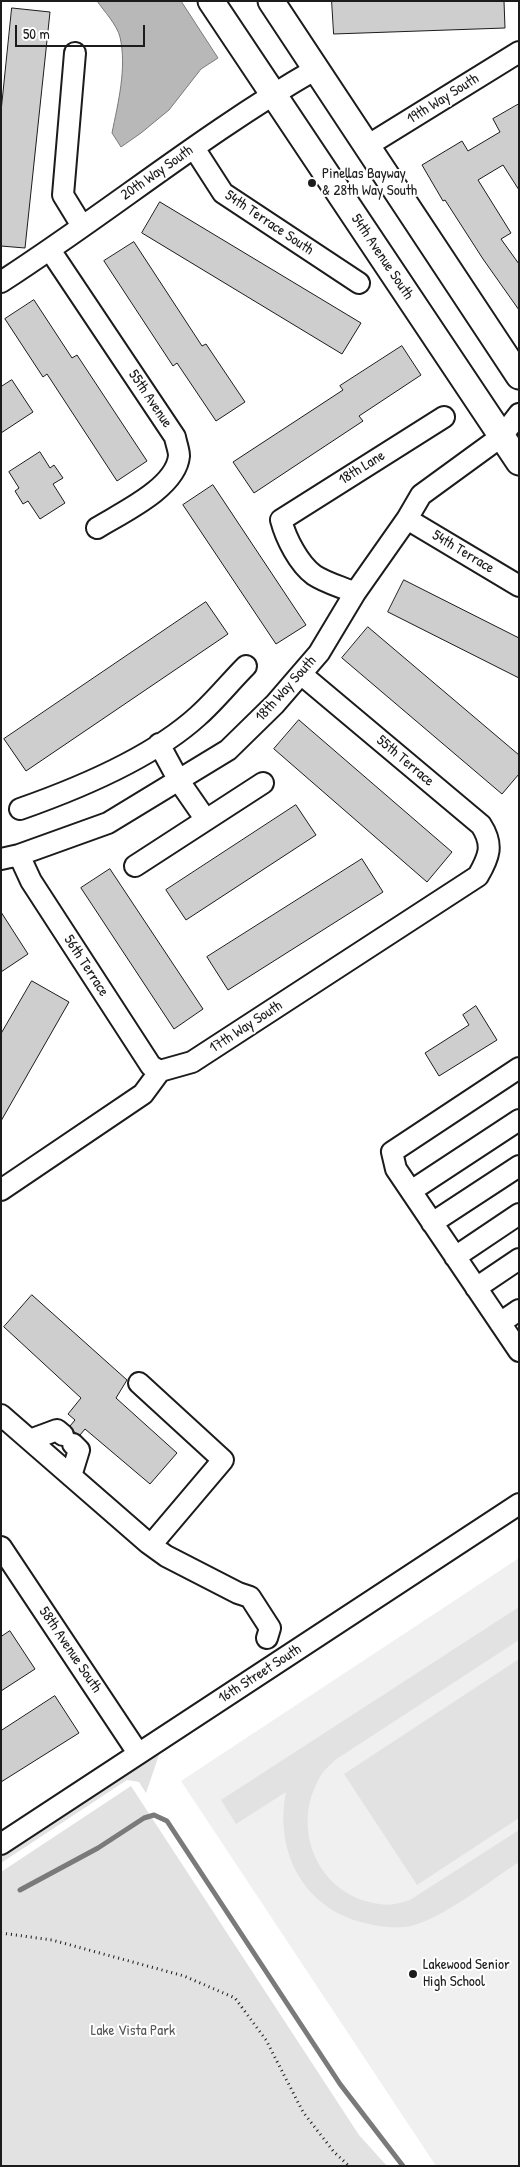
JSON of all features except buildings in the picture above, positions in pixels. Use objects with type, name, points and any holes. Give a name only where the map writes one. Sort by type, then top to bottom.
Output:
[{"type":"main road","name":"54th Avenue South","points":[[211,1],[519,462]]},
{"type":"main road","points":[[271,1],[519,376]]},
{"type":"street","name":"19th Way South","points":[[367,146],[519,52]]},
{"type":"street","points":[[75,53],[63,195],[82,226]]},
{"type":"street","name":"20th Way South","points":[[1,282],[50,250],[273,94],[316,69]]},
{"type":"street","name":"54th Terrace South","points":[[194,148],[223,193],[359,283]]},
{"type":"street","name":"55th Avenue","points":[[50,250],[175,437],[179,456],[173,473],[163,486],[97,528]]},
{"type":"street","name":"18th Way South","points":[[10,857],[108,822],[228,750],[275,704],[319,653],[355,592],[407,519],[421,495],[502,436],[519,414]]},
{"type":"street","name":"18th Lane","points":[[355,592],[314,574],[302,562],[290,543],[281,520],[444,417]]},
{"type":"street","name":"54th Terrace","points":[[407,519],[519,586]]},
{"type":"street","points":[[20,809],[70,791],[159,744],[198,716],[246,666]]},
{"type":"street","name":"55th Terrace","points":[[301,674],[482,825],[488,837],[488,858]]},
{"type":"street","points":[[159,744],[179,781],[206,820]]},
{"type":"street","points":[[135,866],[263,783]]},
{"type":"street","name":"56th Terrace","points":[[10,857],[31,881],[151,1066],[160,1071]]},
{"type":"street","name":"17th Way South","points":[[160,1071],[192,1062],[478,876],[488,858]]},
{"type":"street","points":[[519,1068],[392,1152],[396,1169],[519,1351]]},
{"type":"street","points":[[1,1190],[143,1094],[160,1071]]},
{"type":"street","points":[[411,1191],[519,1120]]},
{"type":"street","points":[[432,1223],[519,1166]]},
{"type":"street","points":[[455,1257],[519,1214]]},
{"type":"street","points":[[476,1288],[519,1259]]},
{"type":"street","points":[[500,1323],[519,1310]]},
{"type":"street","points":[[139,1383],[223,1460],[151,1545]]},
{"type":"street","points":[[1,1415],[151,1545],[166,1556],[250,1598],[270,1628],[267,1638],[281,1662]]},
{"type":"street","points":[[30,1440],[57,1430],[68,1439],[79,1450],[71,1476]]},
{"type":"street","name":"16th Street South","points":[[1,1844],[519,1504]]},
{"type":"street","name":"58th Avenue South","points":[[1,1546],[138,1753]]},
{"type":"path","points":[[1,1933],[52,1940],[184,1976],[235,1998],[266,2040],[303,2112],[334,2152],[349,2166]]},
{"type":"shaded area","points":[[97,1],[181,1],[218,58],[201,69],[169,110],[121,147],[112,133],[122,73],[122,49],[118,32]]},
{"type":"shaded area","name":"Lakewood Senior High School","points":[[519,1558],[519,2166],[436,2166],[181,1781]]},
{"type":"green space","points":[[519,1607],[519,1640],[335,1760],[320,1777],[311,1797],[308,1818],[309,1838],[316,1857],[326,1874],[341,1889],[359,1899],[384,1905],[410,1900],[519,1830],[519,1862],[438,1915],[411,1926],[382,1926],[344,1916],[325,1905],[310,1891],[298,1875],[290,1856],[285,1836],[283,1814],[286,1792],[236,1824],[221,1800]]},
{"type":"green space","points":[[519,1659],[519,1818],[417,1885],[344,1774]]},
{"type":"green space","points":[[161,1749],[146,1793],[139,1782],[127,1780],[1,1863],[1,1855]]},
{"type":"green space","name":"Lake Vista Park","points":[[131,1786],[359,2135],[387,2166],[1,2166],[1,1872]]},
{"type":"waterway","points":[[20,1890],[98,1848],[144,1818],[154,1815],[167,1821],[340,2084],[403,2166]]},
{"type":"place","name":"Pinellas Bayway & 28th Way South","points":[[312,183]]},
{"type":"place","name":"Lakewood Senior High School","points":[[413,1974]]}]
